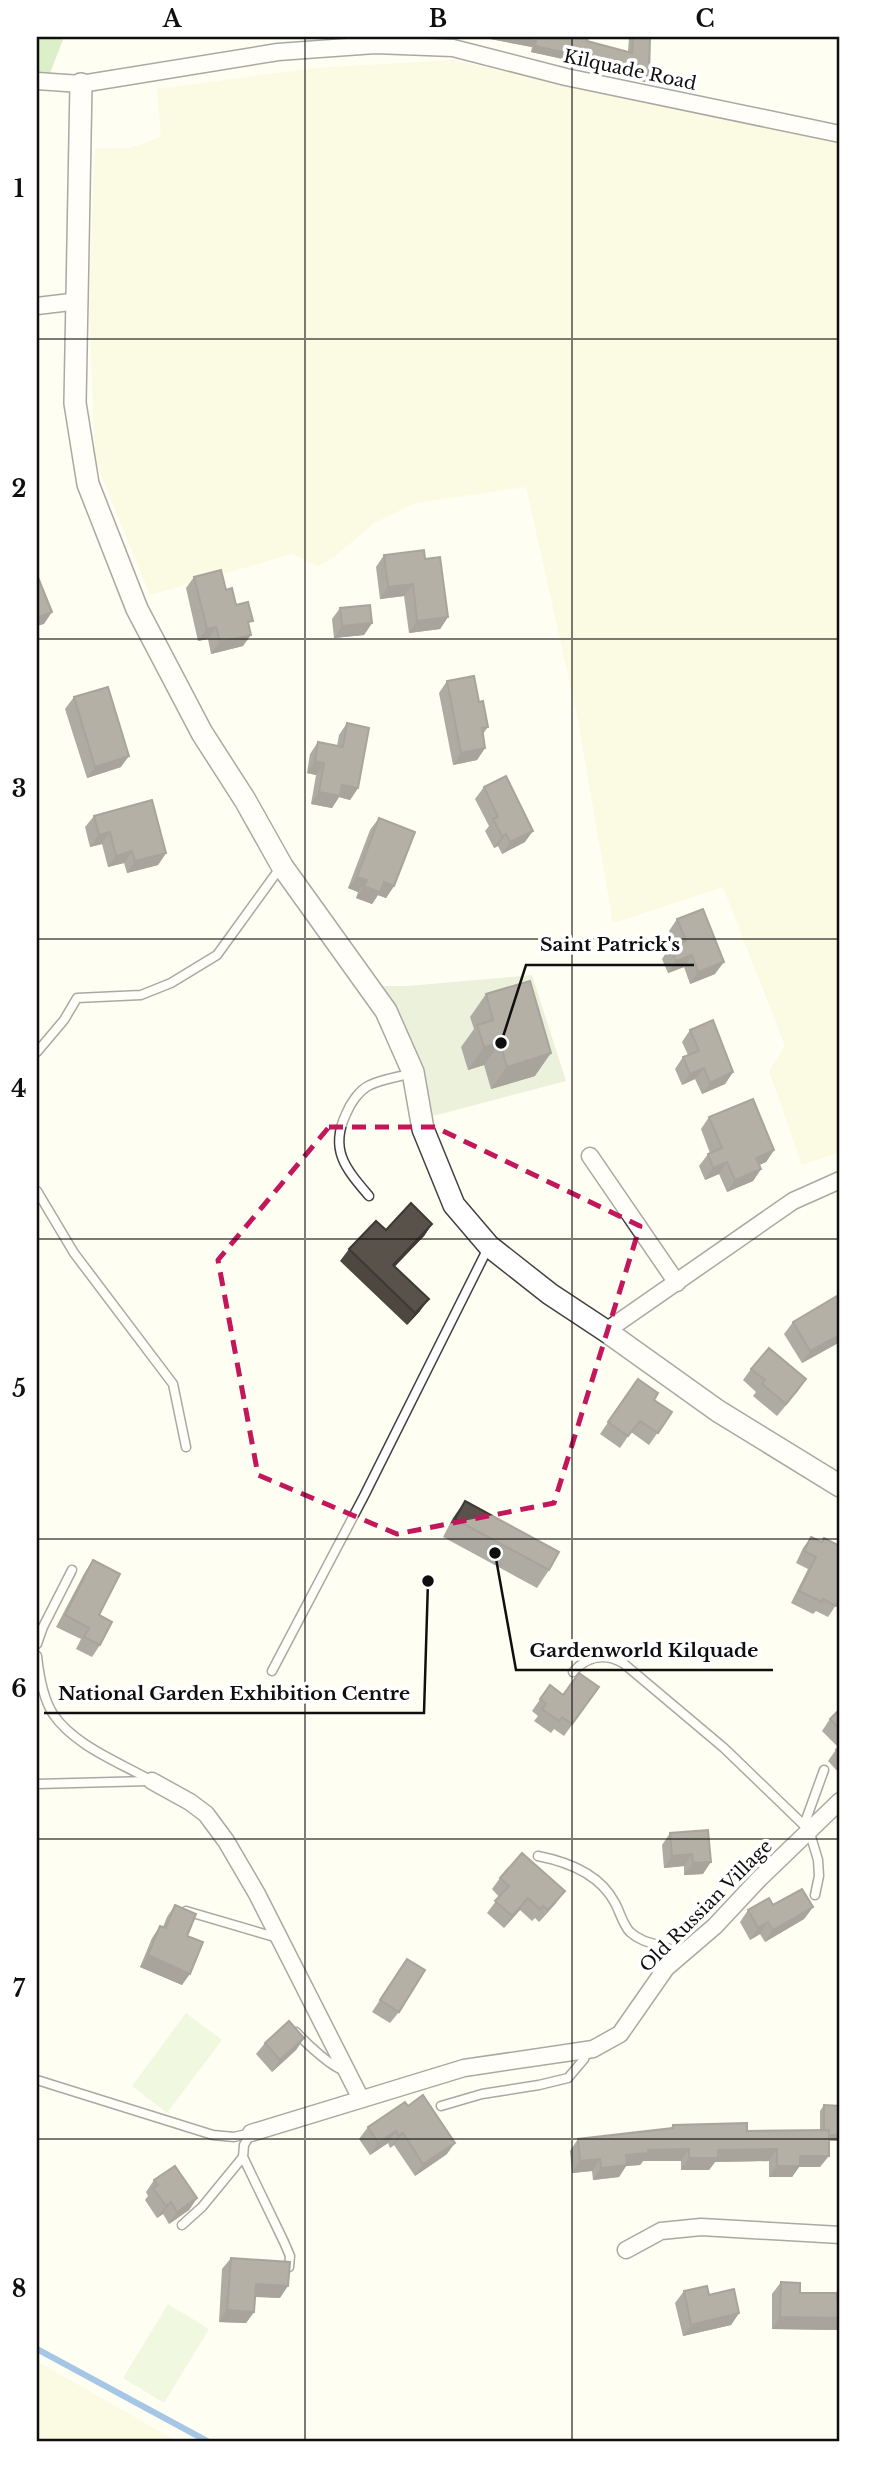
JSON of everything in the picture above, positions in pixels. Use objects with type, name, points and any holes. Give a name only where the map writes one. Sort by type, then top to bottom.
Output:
[{"type":"street","name":"Kilquade Road","points":[[37,81],[81,84],[278,52],[376,45],[453,48],[566,77],[840,134]]},
{"type":"street","points":[[81,84],[75,403],[88,484],[137,608],[202,733],[245,800],[282,866],[386,1011],[414,1072],[423,1129],[454,1205],[489,1246],[550,1294],[718,1411],[840,1486]]},
{"type":"street","points":[[37,306],[79,301]]},
{"type":"street","points":[[590,1156],[677,1283]]},
{"type":"street","points":[[606,1331],[793,1200],[840,1180]]},
{"type":"street","points":[[152,1780],[206,1814],[226,1841],[251,1883],[361,2099]]},
{"type":"street","name":"Old Russian Village","points":[[251,2133],[464,2068],[587,2050],[604,2044],[620,2034],[650,1987],[679,1954],[715,1926],[807,1828],[840,1801]]},
{"type":"street","points":[[626,2250],[661,2231],[701,2227],[840,2235]]},
{"type":"lane","points":[[37,1052],[64,1020],[77,998],[141,995],[171,983],[217,955],[282,866]]},
{"type":"lane","points":[[369,1196],[346,1170],[339,1148],[339,1128],[350,1104],[368,1086],[414,1072]]},
{"type":"lane","points":[[37,1191],[74,1253],[173,1384],[186,1447]]},
{"type":"lane","points":[[272,1671],[364,1496],[489,1246]]},
{"type":"lane","points":[[37,1644],[72,1570]]},
{"type":"lane","points":[[37,1656],[46,1696],[53,1713],[64,1726],[83,1743],[152,1780]]},
{"type":"lane","points":[[573,1672],[586,1660],[611,1656],[623,1663],[724,1748],[807,1828],[818,1860],[816,1895]]},
{"type":"lane","points":[[807,1828],[819,1779],[824,1770]]},
{"type":"lane","points":[[37,1784],[152,1780]]},
{"type":"lane","points":[[538,1856],[566,1862],[578,1868],[610,1893],[628,1931],[655,1945],[671,1947],[679,1954]]},
{"type":"lane","points":[[187,1912],[279,1938]]},
{"type":"lane","points":[[292,2027],[315,2051],[341,2070],[347,2071]]},
{"type":"lane","points":[[441,2106],[482,2094],[568,2078],[584,2059],[587,2050]]},
{"type":"lane","points":[[37,2080],[213,2135],[234,2137],[251,2133]]},
{"type":"lane","points":[[251,2133],[244,2145],[243,2157],[290,2256],[289,2267]]},
{"type":"lane","points":[[182,2225],[202,2207],[243,2157]]},
{"type":"highlighted area","points":[[329,1127],[435,1127],[640,1226],[554,1503],[397,1534],[258,1475],[218,1260]]},
{"type":"green space","points":[[37,37],[64,37],[50,73],[37,72]]},
{"type":"green space","points":[[453,60],[840,143],[840,1152],[802,1165],[769,1071],[785,1046],[723,887],[613,923],[577,715],[526,487],[415,503],[374,523],[332,559],[318,566],[292,554],[150,595],[95,460],[89,305],[95,148],[130,148],[161,137],[157,89],[315,68]]},
{"type":"green space","points":[[532,975],[566,1081],[433,1116],[423,1072],[375,986],[408,986]]},
{"type":"green space","points":[[186,2013],[222,2040],[167,2113],[132,2086]]},
{"type":"green space","points":[[168,2304],[209,2329],[164,2403],[123,2378]]},
{"type":"green space","points":[[37,2361],[176,2441],[37,2441]]},
{"type":"building","points":[[513,37],[588,37],[587,41],[632,53],[633,37],[650,37],[649,76],[535,46],[536,41]]},
{"type":"building","points":[[424,550],[425,559],[440,557],[448,617],[417,621],[413,584],[388,587],[384,555]]},
{"type":"building","points":[[221,570],[226,590],[232,588],[236,605],[248,602],[253,621],[248,622],[251,635],[220,642],[216,627],[207,629],[194,577]]},
{"type":"building","points":[[37,575],[52,612],[37,618]]},
{"type":"building","points":[[370,605],[372,623],[342,626],[340,608]]},
{"type":"building","points":[[474,676],[488,727],[482,728],[485,748],[461,753],[447,681]]},
{"type":"building","points":[[108,687],[129,756],[95,767],[74,697]]},
{"type":"building","points":[[347,723],[369,728],[358,788],[342,785],[340,796],[319,792],[324,763],[315,761],[318,742],[343,747]]},
{"type":"building","points":[[506,776],[533,831],[510,842],[506,834],[502,836],[493,819],[498,817],[484,787]]},
{"type":"building","points":[[152,800],[166,853],[135,861],[132,851],[116,856],[110,832],[99,835],[94,816]]},
{"type":"building","points":[[379,818],[415,832],[394,886],[384,882],[380,892],[364,886],[367,880],[357,877]]},
{"type":"building","points":[[703,909],[724,962],[698,972],[692,955],[676,961],[670,947],[686,941],[677,919]]},
{"type":"building","points":[[530,981],[551,1053],[507,1067],[500,1043],[484,1047],[477,1025],[493,1020],[486,994]]},
{"type":"building","points":[[713,1020],[733,1072],[710,1083],[704,1068],[690,1074],[683,1057],[699,1051],[690,1030]]},
{"type":"building","points":[[753,1099],[774,1150],[756,1158],[761,1169],[735,1180],[727,1162],[713,1168],[708,1154],[722,1148],[709,1117]]},
{"type":"building","points":[[411,1203],[432,1224],[393,1265],[429,1299],[415,1313],[349,1249],[376,1221],[386,1230]]},
{"type":"building","points":[[837,1296],[840,1306],[840,1335],[810,1351],[793,1322]]},
{"type":"building","points":[[769,1348],[806,1379],[786,1404],[762,1384],[765,1380],[751,1369]]},
{"type":"building","points":[[638,1379],[658,1393],[654,1400],[672,1412],[658,1433],[640,1421],[628,1436],[608,1422]]},
{"type":"building","points":[[465,1501],[559,1552],[549,1570],[455,1519]]},
{"type":"building","points":[[811,1537],[822,1542],[824,1538],[840,1546],[840,1598],[836,1606],[799,1591],[816,1557],[804,1551]]},
{"type":"building","points":[[93,1560],[120,1574],[99,1615],[112,1622],[100,1645],[84,1637],[89,1628],[65,1615]]},
{"type":"building","points":[[579,1673],[599,1687],[572,1724],[562,1717],[559,1721],[542,1709],[546,1704],[540,1699],[550,1685],[563,1695]]},
{"type":"building","points":[[840,1709],[840,1730],[830,1719]]},
{"type":"building","points":[[708,1830],[711,1862],[693,1863],[692,1854],[672,1856],[670,1833]]},
{"type":"building","points":[[522,1853],[565,1891],[548,1910],[543,1906],[540,1909],[528,1898],[512,1916],[495,1901],[509,1886],[500,1878]]},
{"type":"building","points":[[802,1889],[813,1907],[773,1930],[768,1922],[758,1928],[748,1910],[769,1898],[773,1905]]},
{"type":"building","points":[[175,1905],[196,1914],[187,1936],[203,1942],[190,1974],[148,1955],[160,1926],[166,1928]]},
{"type":"building","points":[[407,1959],[425,1970],[399,2012],[380,2000]]},
{"type":"building","points":[[289,2021],[304,2038],[280,2060],[265,2043]]},
{"type":"building","points":[[423,2095],[455,2143],[423,2164],[403,2133],[399,2136],[396,2131],[378,2143],[368,2127],[405,2102],[408,2106]]},
{"type":"building","points":[[824,2105],[840,2106],[840,2135],[829,2135],[829,2130],[824,2130]]},
{"type":"building","points":[[747,2123],[747,2131],[829,2130],[829,2156],[800,2156],[800,2166],[777,2166],[777,2149],[718,2150],[718,2158],[689,2158],[689,2149],[648,2150],[648,2153],[626,2155],[627,2165],[601,2168],[600,2159],[580,2161],[578,2139],[673,2128],[673,2125]]},
{"type":"building","points":[[175,2166],[197,2198],[177,2212],[171,2202],[166,2206],[153,2188],[158,2185],[154,2180]]},
{"type":"building","points":[[231,2258],[290,2262],[288,2286],[256,2284],[254,2312],[227,2310]]},
{"type":"building","points":[[781,2282],[800,2283],[800,2293],[837,2293],[837,2300],[840,2300],[840,2318],[780,2317]]},
{"type":"building","points":[[707,2286],[709,2295],[734,2289],[739,2313],[691,2325],[684,2291]]},
{"type":"waterway","points":[[37,2349],[207,2441]]},
{"type":"place","name":"Saint Patrick's","points":[[501,1043]]},
{"type":"place","name":"Gardenworld Kilquade","points":[[495,1553]]},
{"type":"place","name":"National Garden Exhibition Centre","points":[[428,1581]]}]
